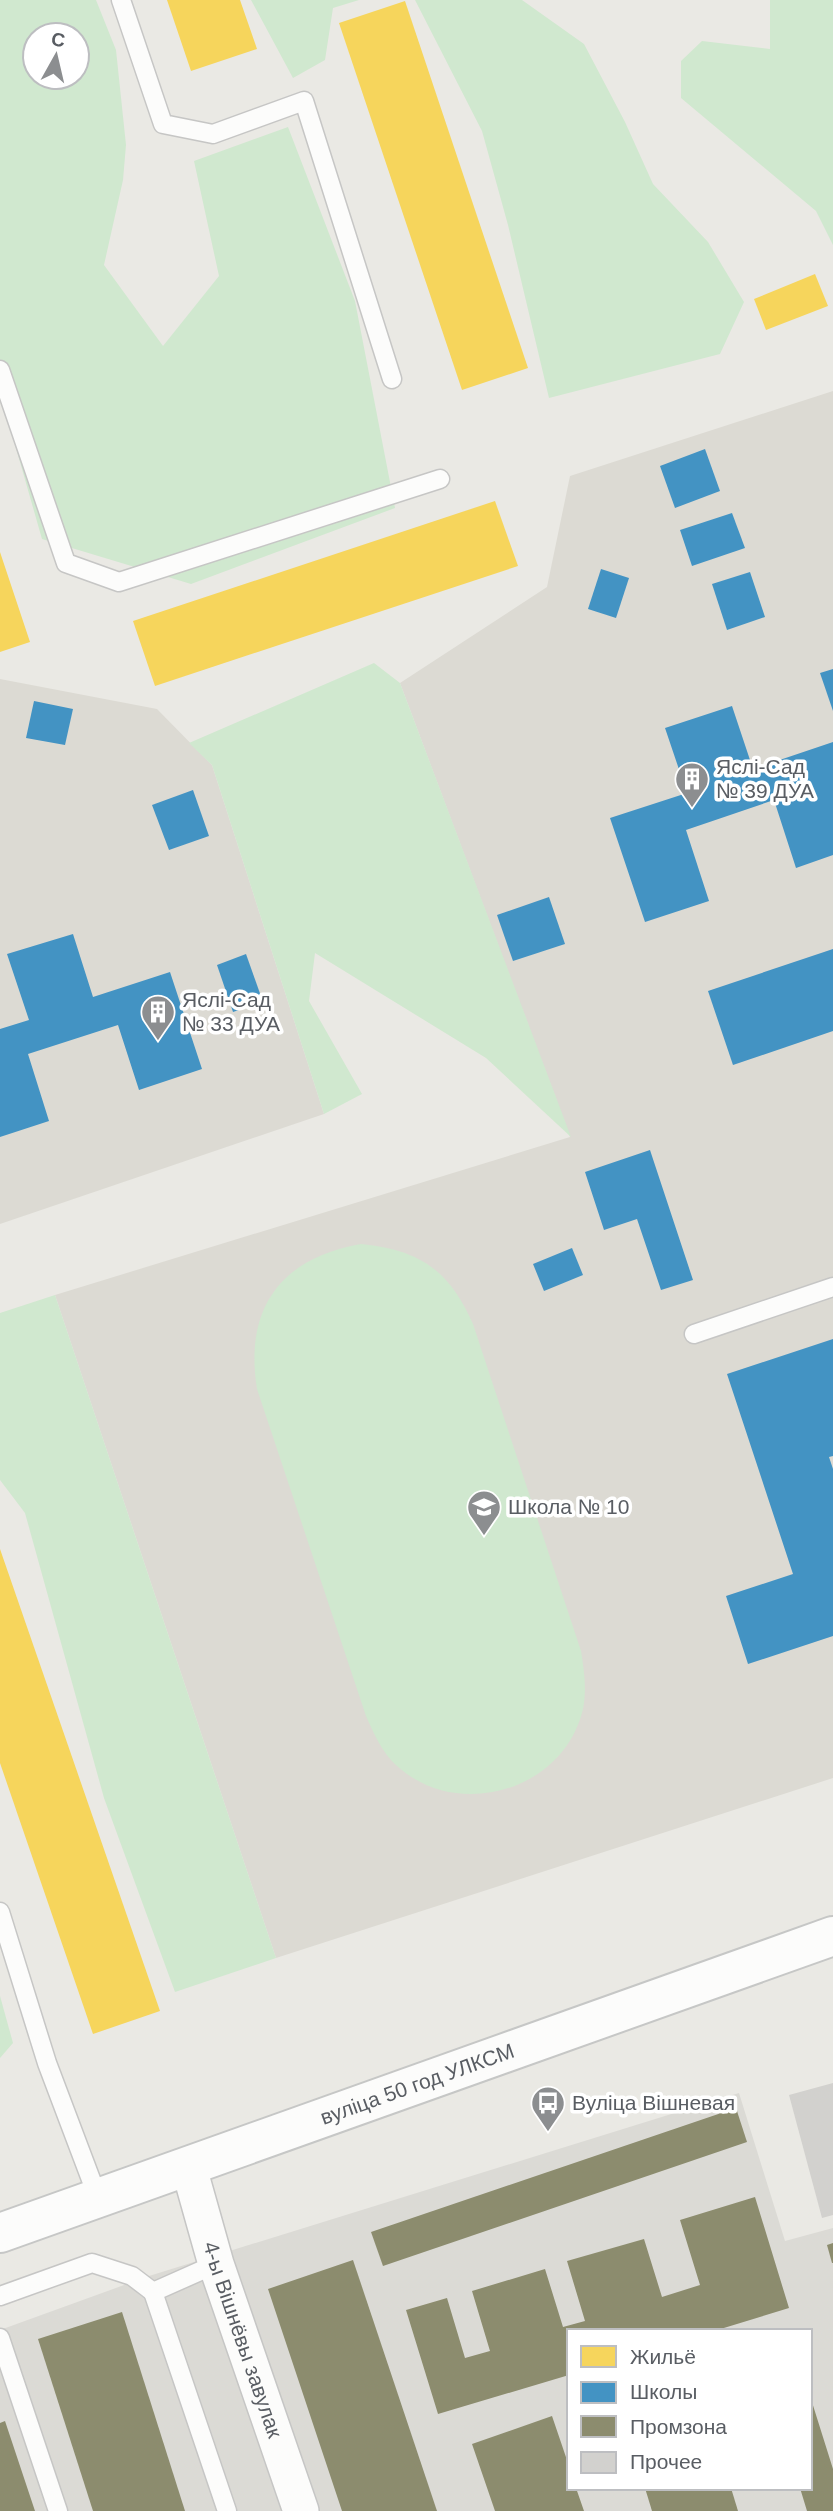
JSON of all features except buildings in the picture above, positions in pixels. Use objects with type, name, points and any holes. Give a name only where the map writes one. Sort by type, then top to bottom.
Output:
[{"type":"main road","name":"вуліца 50 год УЛКСМ","points":[[0,2234],[833,1936]]},
{"type":"street","name":"4-ы Вішнёвы завулак","points":[[189,2168],[216,2264],[301,2511]]},
{"type":"lane","points":[[121,0],[163,124],[213,134],[304,101],[392,379]]},
{"type":"lane","points":[[0,370],[66,563],[119,582],[440,479]]},
{"type":"lane","points":[[694,1334],[833,1287]]},
{"type":"lane","points":[[0,1912],[47,2063],[98,2198]]},
{"type":"lane","points":[[0,2296],[92,2263],[132,2276],[153,2292],[227,2511]]},
{"type":"lane","points":[[153,2292],[216,2264]]},
{"type":"lane","points":[[0,2338],[58,2511]]},
{"type":"shaded area","name":"Школа № 10","points":[[833,391],[833,1778],[276,1958],[55,1295],[570,1137],[400,683],[547,587],[570,476]]},
{"type":"shaded area","points":[[0,679],[157,709],[212,765],[324,1114],[0,1224]]},
{"type":"shaded area","points":[[739,2093],[785,2241],[833,2228],[833,2511],[0,2511],[0,2330],[149,2276]]},
{"type":"green space","points":[[0,0],[96,0],[116,50],[126,145],[123,180],[104,265],[163,346],[219,276],[194,161],[288,127],[355,301],[395,508],[191,584],[42,539],[0,392]]},
{"type":"green space","points":[[251,0],[359,0],[333,8],[325,60],[293,78]]},
{"type":"green space","points":[[415,0],[522,0],[584,44],[625,122],[653,184],[708,242],[744,302],[720,354],[549,398],[508,225],[482,131]]},
{"type":"green space","points":[[770,0],[833,0],[833,245],[816,211],[681,98],[681,61],[702,41],[770,49]]},
{"type":"green space","points":[[374,663],[400,683],[571,1137],[486,1058],[315,953],[309,1001],[362,1094],[324,1114],[212,765],[189,743]]},
{"type":"green space","points":[[361,1244],[400,1251],[430,1266],[443,1277],[464,1305],[473,1324],[581,1651],[585,1680],[584,1702],[572,1737],[554,1760],[532,1778],[505,1789],[477,1794],[448,1792],[421,1782],[396,1765],[382,1749],[366,1716],[257,1389],[254,1360],[257,1334],[263,1311],[274,1291],[309,1261]]},
{"type":"green space","points":[[55,1295],[276,1958],[175,1992],[104,1798],[25,1513],[0,1480],[0,1313]]},
{"type":"green space","points":[[0,1996],[13,2043],[0,2058]]},
{"type":"place","name":"Яслі-Сад № 39 ДУА","points":[[692,809]]},
{"type":"place","name":"Яслі-Сад № 33 ДУА","points":[[158,1042]]},
{"type":"place","name":"Школа № 10","points":[[484,1537]]},
{"type":"place","name":"Вуліца Вішневая","points":[[548,2133]]}]
